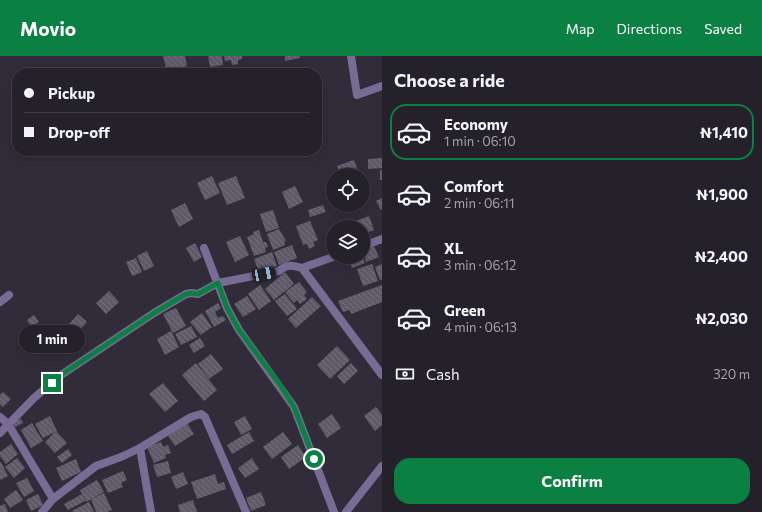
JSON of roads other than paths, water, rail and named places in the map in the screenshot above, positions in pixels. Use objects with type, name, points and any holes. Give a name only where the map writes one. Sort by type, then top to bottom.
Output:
[{"type":"street","points":[[351,56],[357,95],[382,86]]},
{"type":"street","points":[[370,244],[382,240]]},
{"type":"street","points":[[204,248],[227,308],[239,330],[280,385],[294,407],[334,512]]},
{"type":"street","points":[[302,268],[326,259]]},
{"type":"street","points":[[0,433],[34,398],[61,375],[121,334],[186,294],[198,294],[218,283],[279,271],[286,266],[294,265],[302,268],[382,374]]},
{"type":"street","points":[[0,302],[9,295]]},
{"type":"street","points":[[42,512],[53,499],[96,466],[140,448],[191,417],[201,414],[205,417],[246,512]]},
{"type":"street","points":[[0,417],[8,424],[53,499]]},
{"type":"street","points":[[140,448],[151,512]]},
{"type":"street","points":[[346,512],[382,466]]}]
